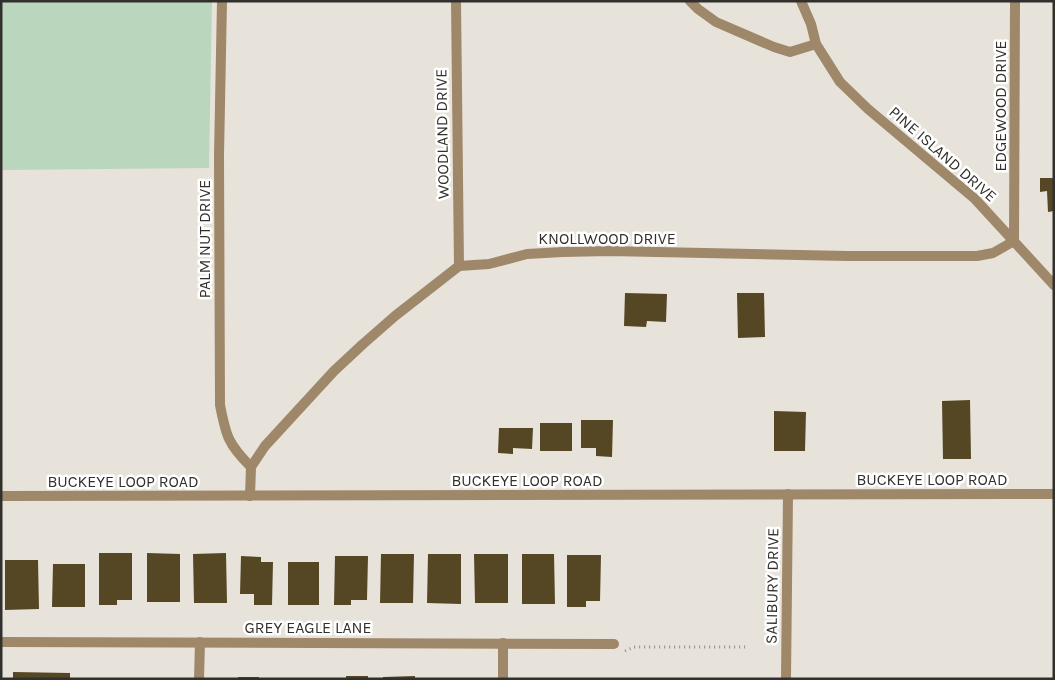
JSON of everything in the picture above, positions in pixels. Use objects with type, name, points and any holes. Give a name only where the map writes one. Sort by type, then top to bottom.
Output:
[{"type":"street","name":"PALM NUT DRIVE","points":[[222,1],[219,155],[220,405],[226,437],[238,455],[251,467]]},
{"type":"street","name":"WOODLAND DRIVE","points":[[456,1],[459,266]]},
{"type":"street","points":[[690,1],[716,22],[774,47],[790,52],[816,44]]},
{"type":"street","name":"PINE ISLAND DRIVE","points":[[801,1],[811,24],[816,44],[840,82],[868,109],[975,199],[1054,285]]},
{"type":"street","name":"EDGEWOOD DRIVE","points":[[1014,241],[1015,1]]},
{"type":"street","name":"KNOLLWOOD DRIVE","points":[[459,266],[489,264],[527,254],[609,251],[848,256],[976,256],[993,253],[1014,241]]},
{"type":"street","points":[[250,496],[251,467],[265,446],[334,371],[395,316],[459,266]]},
{"type":"street","name":"SALIBURY DRIVE","points":[[786,679],[788,494]]},
{"type":"street","name":"BUCKEYE LOOP ROAD","points":[[1,496],[1054,494]]},
{"type":"street","name":"GREY EAGLE LANE","points":[[1,642],[614,644]]},
{"type":"street","points":[[199,679],[200,642]]},
{"type":"street","points":[[503,643],[503,679]]},
{"type":"path","points":[[618,656],[634,648],[749,648]]},
{"type":"green space","points":[[1,1],[212,1],[209,168],[1,170]]},
{"type":"building","points":[[1040,178],[1054,178],[1054,211],[1048,212],[1047,191],[1040,192]]},
{"type":"building","points":[[625,293],[667,294],[666,322],[647,321],[646,327],[624,326]]},
{"type":"building","points":[[737,293],[764,293],[765,337],[738,338]]},
{"type":"building","points":[[970,400],[971,459],[943,459],[942,401]]},
{"type":"building","points":[[774,411],[806,412],[805,451],[774,451]]},
{"type":"building","points":[[581,420],[613,420],[612,457],[596,456],[596,448],[581,448]]},
{"type":"building","points":[[540,423],[572,423],[572,451],[540,451]]},
{"type":"building","points":[[499,428],[533,428],[532,449],[513,448],[513,454],[498,453]]},
{"type":"building","points":[[99,553],[132,553],[132,600],[117,600],[117,605],[99,605]]},
{"type":"building","points":[[147,553],[180,554],[180,602],[147,602]]},
{"type":"building","points":[[226,553],[227,603],[194,603],[193,554]]},
{"type":"building","points":[[381,554],[414,554],[413,603],[380,603]]},
{"type":"building","points":[[428,554],[461,554],[461,604],[427,603]]},
{"type":"building","points":[[474,554],[508,554],[508,603],[475,603]]},
{"type":"building","points":[[522,554],[554,554],[555,604],[522,604]]},
{"type":"building","points":[[567,555],[601,555],[600,601],[586,601],[586,607],[567,607]]},
{"type":"building","points":[[241,556],[261,557],[261,562],[273,562],[272,605],[254,605],[254,594],[240,594]]},
{"type":"building","points":[[335,556],[368,556],[367,600],[351,600],[351,605],[334,605]]},
{"type":"building","points":[[5,560],[38,560],[39,609],[5,610]]},
{"type":"building","points":[[288,562],[319,562],[319,605],[288,605]]},
{"type":"building","points":[[53,564],[85,564],[85,607],[52,607]]},
{"type":"building","points":[[13,672],[70,673],[70,679],[13,679]]},
{"type":"building","points":[[346,676],[368,676],[368,679],[346,679]]},
{"type":"building","points":[[415,676],[415,679],[383,679],[383,677]]},
{"type":"building","points":[[238,677],[259,677],[259,679],[238,679]]}]
